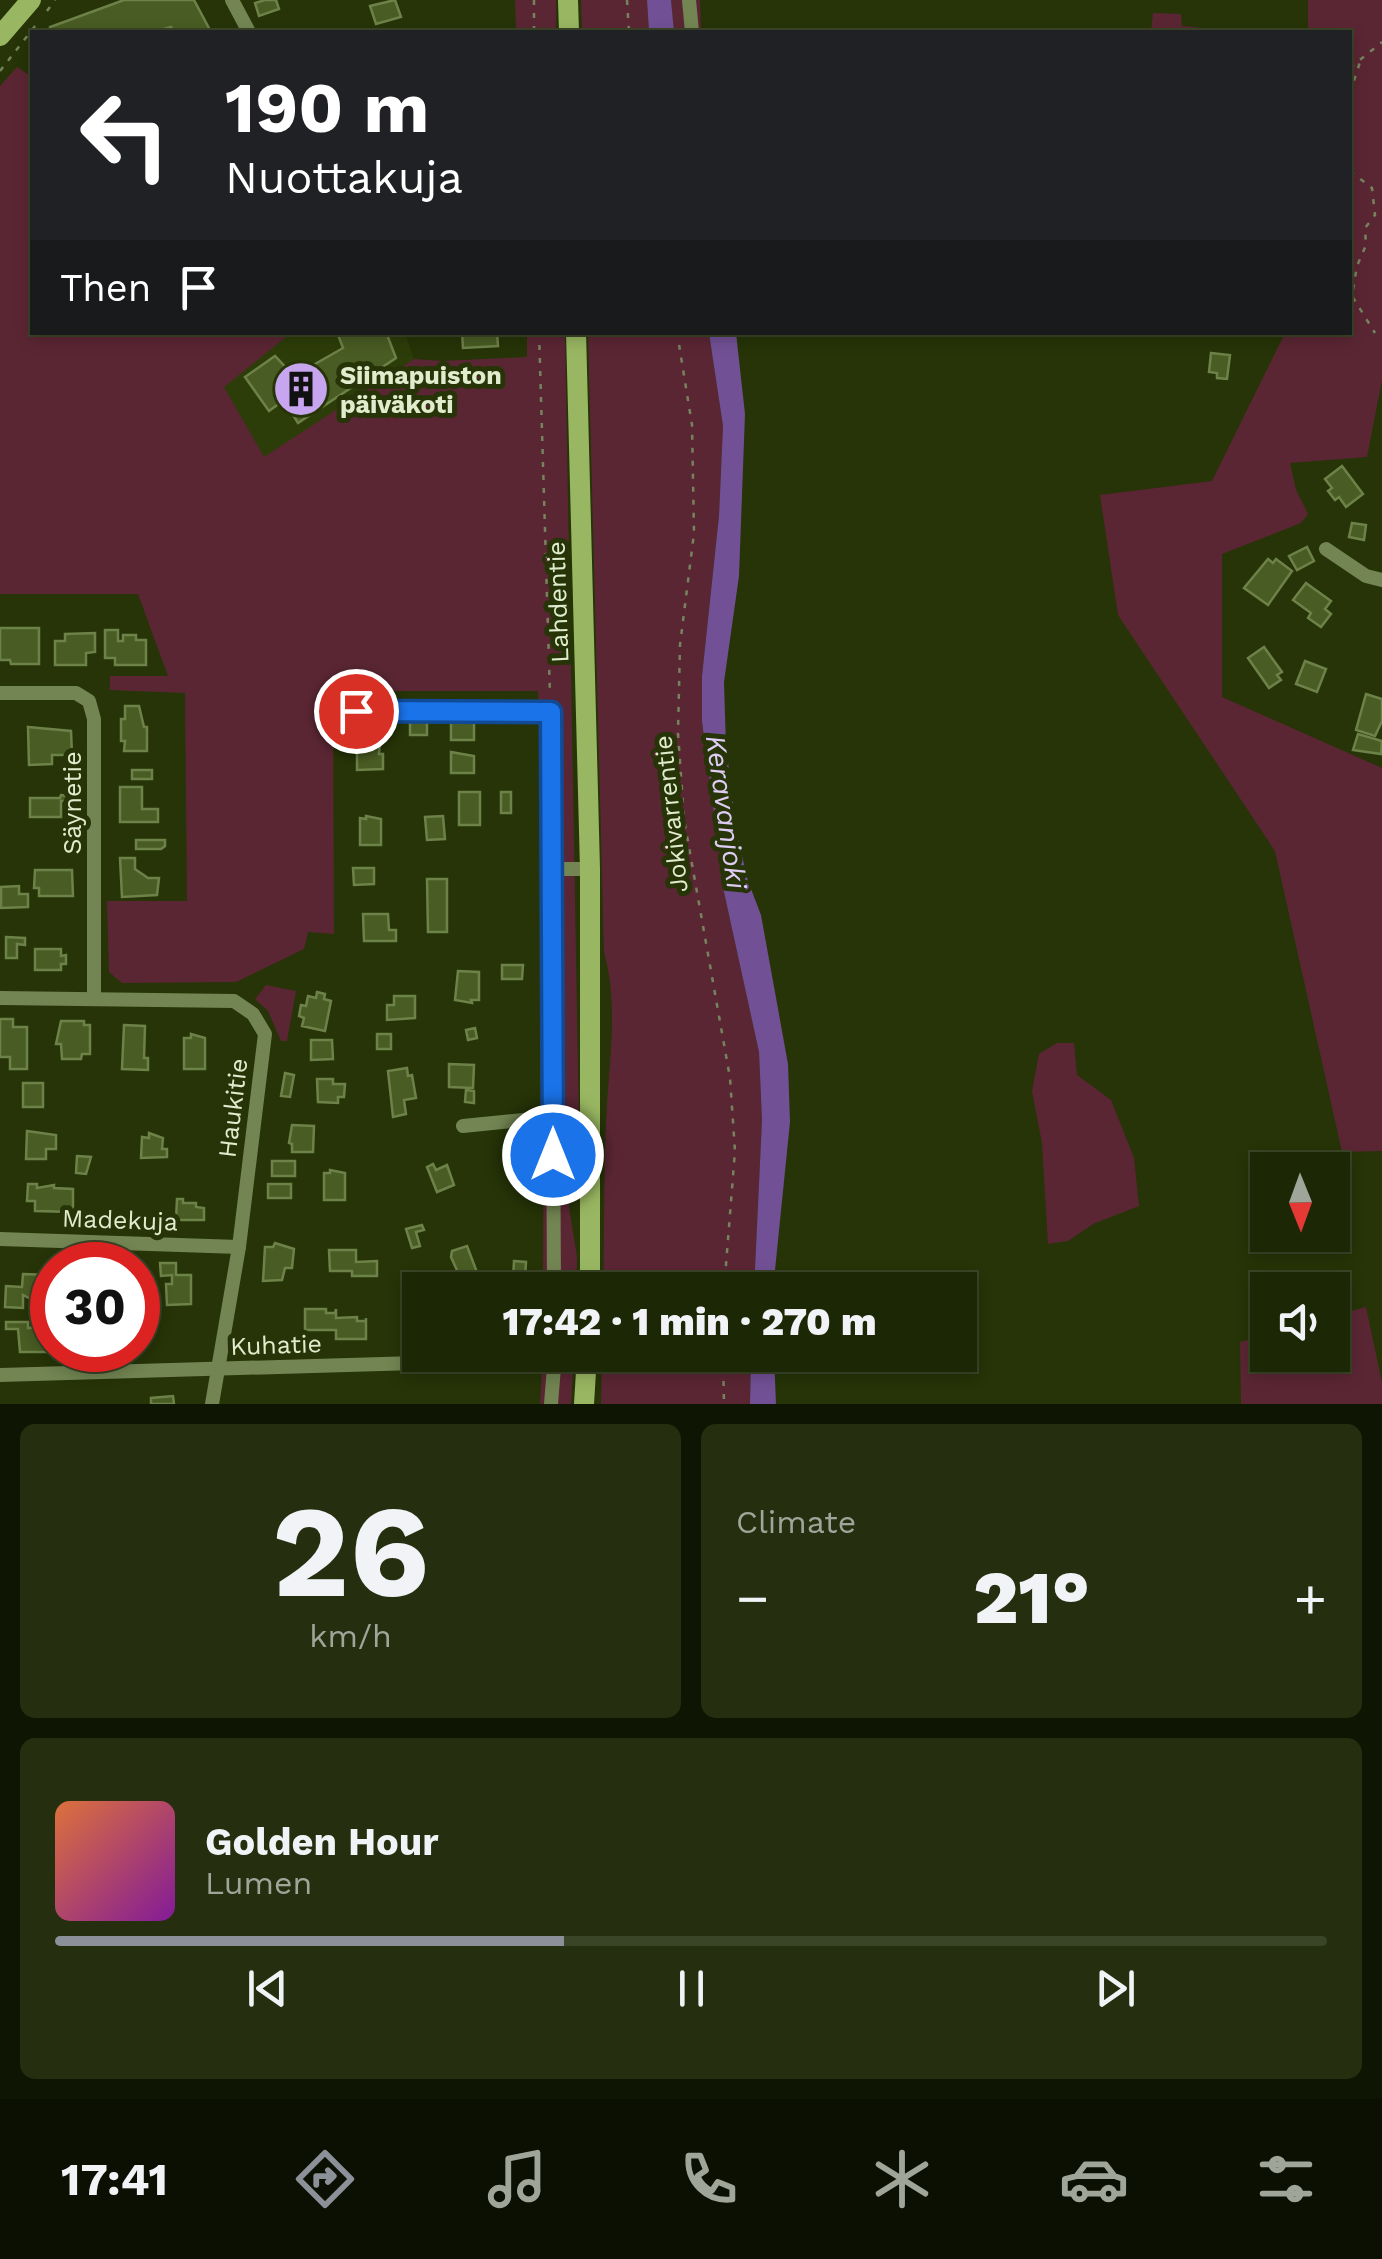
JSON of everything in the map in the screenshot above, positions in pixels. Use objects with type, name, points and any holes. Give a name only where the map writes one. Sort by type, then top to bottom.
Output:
[{"type":"main road","points":[[0,36],[31,0]]},
{"type":"main road","points":[[568,0],[568,30]]},
{"type":"main road","name":"Lahdentie","points":[[576,335],[590,869],[590,1272]]},
{"type":"main road","points":[[584,1404],[586,1372]]},
{"type":"street","points":[[232,0],[249,30]]},
{"type":"street","points":[[689,0],[692,30]]},
{"type":"street","points":[[1326,549],[1366,576],[1382,580]]},
{"type":"street","name":"Säynetie","points":[[0,693],[76,693],[89,701],[94,719],[94,998]]},
{"type":"street","points":[[356,711],[551,712],[554,1272]]},
{"type":"street","points":[[552,869],[590,869]]},
{"type":"street","name":"Haukitie","points":[[0,998],[234,1001],[252,1014],[264,1034],[239,1247],[212,1404]]},
{"type":"street","points":[[464,1126],[553,1117]]},
{"type":"street","name":"Madekuja","points":[[0,1239],[239,1247]]},
{"type":"street","name":"Kuhatie","points":[[0,1375],[402,1363]]},
{"type":"street","points":[[551,1404],[553,1372]]},
{"type":"path","points":[[32,30],[55,0]]},
{"type":"path","points":[[534,0],[534,30]]},
{"type":"path","points":[[627,0],[629,30]]},
{"type":"path","points":[[0,72],[30,33]]},
{"type":"path","points":[[1352,67],[1382,42]]},
{"type":"path","points":[[1352,87],[1360,61]]},
{"type":"path","points":[[1352,173],[1372,188],[1375,215],[1366,228],[1366,245],[1357,266],[1352,296],[1375,332]]},
{"type":"path","points":[[539,335],[551,712]]},
{"type":"path","name":"Jokivarrentie","points":[[677,335],[692,424],[694,533],[680,645],[678,733],[684,819],[730,1078],[735,1151],[725,1272]]},
{"type":"path","points":[[723,1372],[724,1404]]},
{"type":"shaded area","points":[[515,0],[556,0],[556,30],[516,30]]},
{"type":"shaded area","points":[[581,0],[647,0],[649,30],[582,30]]},
{"type":"shaded area","points":[[671,0],[700,0],[701,30],[674,30]]},
{"type":"shaded area","points":[[1308,0],[1382,0],[1382,380],[1367,457],[1290,463],[1296,490],[1308,514],[1301,523],[1222,554],[1222,697],[1382,768],[1382,1151],[1342,1152],[1275,851],[1118,615],[1100,495],[1212,481],[1284,335],[1352,335],[1352,30],[1308,30]]},
{"type":"shaded area","points":[[1153,13],[1181,14],[1182,26],[1215,30],[1151,30]]},
{"type":"shaded area","points":[[17,67],[30,76],[30,335],[289,335],[224,387],[264,457],[414,359],[527,357],[527,335],[565,335],[579,1127],[569,1207],[577,1272],[543,1272],[538,691],[333,691],[334,934],[308,932],[304,949],[236,982],[122,983],[109,972],[107,901],[187,901],[185,693],[110,690],[110,676],[168,676],[138,594],[0,594],[0,86]]},
{"type":"shaded area","points":[[193,335],[406,335],[414,359],[264,458]]},
{"type":"shaded area","points":[[588,335],[709,335],[723,426],[719,516],[702,676],[702,721],[724,892],[759,1052],[762,1120],[755,1272],[603,1272],[612,1009],[604,952]]},
{"type":"shaded area","points":[[266,985],[296,991],[287,1041],[281,1041],[268,1011],[255,999]]},
{"type":"shaded area","points":[[1057,1043],[1074,1043],[1077,1075],[1111,1100],[1134,1158],[1139,1206],[1093,1224],[1068,1241],[1048,1244],[1042,1143],[1032,1091],[1039,1054]]},
{"type":"shaded area","points":[[1366,1307],[1382,1383],[1382,1404],[1241,1404],[1240,1342],[1250,1339],[1250,1372],[1350,1372],[1350,1311]]},
{"type":"shaded area","points":[[542,1372],[573,1372],[571,1404],[540,1404]]},
{"type":"shaded area","points":[[602,1372],[751,1372],[750,1404],[601,1404]]},
{"type":"water","points":[[647,0],[671,0],[674,30],[649,30]]},
{"type":"water","name":"Keravanjoki","points":[[709,335],[736,335],[745,414],[739,576],[724,682],[726,747],[738,839],[761,915],[788,1064],[790,1122],[775,1272],[755,1272],[762,1120],[759,1052],[724,892],[702,721],[702,676],[719,516],[723,426]]},
{"type":"water","points":[[751,1372],[775,1372],[776,1404],[750,1404]]},
{"type":"building","points":[[124,0],[194,0],[210,30],[171,27],[51,30],[50,27]]},
{"type":"building","points":[[276,0],[279,9],[259,16],[255,3]]},
{"type":"building","points":[[395,0],[401,17],[376,24],[370,6]]},
{"type":"building","name":"Siimapuiston päiväkoti","points":[[338,335],[387,335],[396,358],[298,423],[284,400],[269,411],[245,377],[275,356],[294,376],[343,348]]},
{"type":"building","points":[[462,335],[497,335],[498,346],[463,348]]},
{"type":"building","points":[[1211,353],[1230,355],[1227,379],[1209,372]]},
{"type":"building","points":[[1342,466],[1363,494],[1346,507],[1328,491],[1332,488],[1325,479]]},
{"type":"building","points":[[1352,523],[1366,525],[1364,540],[1349,537]]},
{"type":"building","points":[[1307,547],[1314,561],[1297,570],[1289,556]]},
{"type":"building","points":[[1268,559],[1273,563],[1276,559],[1292,571],[1268,605],[1244,588]]},
{"type":"building","points":[[1306,583],[1331,601],[1325,609],[1331,614],[1321,627],[1308,618],[1311,613],[1293,600]]},
{"type":"building","points":[[0,628],[39,628],[39,664],[0,660]]},
{"type":"building","points":[[105,630],[118,630],[118,641],[123,641],[123,635],[146,640],[146,665],[115,665],[115,658],[105,658]]},
{"type":"building","points":[[95,633],[95,652],[86,653],[86,665],[55,665],[55,641],[65,641],[65,634]]},
{"type":"building","points":[[1264,647],[1282,672],[1277,675],[1281,680],[1269,688],[1248,658]]},
{"type":"building","points":[[1305,661],[1326,669],[1317,692],[1296,684]]},
{"type":"building","points":[[1366,694],[1382,699],[1382,721],[1375,736],[1356,730]]},
{"type":"building","points":[[125,706],[139,706],[147,727],[147,751],[124,751],[121,719],[125,719]]},
{"type":"building","points":[[410,716],[427,716],[427,735],[410,735]]},
{"type":"building","points":[[357,717],[382,717],[379,754],[383,754],[383,769],[357,770]]},
{"type":"building","points":[[451,719],[474,723],[474,740],[451,740]]},
{"type":"building","points":[[28,727],[71,731],[72,755],[52,755],[52,764],[29,765]]},
{"type":"building","points":[[1358,734],[1382,741],[1381,754],[1353,750]]},
{"type":"building","points":[[451,752],[474,756],[474,773],[451,773]]},
{"type":"building","points":[[132,770],[152,770],[152,779],[132,779]]},
{"type":"building","points":[[120,787],[142,787],[142,809],[158,809],[158,822],[120,822]]},
{"type":"building","points":[[459,792],[480,792],[480,825],[459,825]]},
{"type":"building","points":[[501,792],[511,792],[511,813],[501,813]]},
{"type":"building","points":[[69,796],[69,801],[61,801],[61,817],[30,817],[30,798]]},
{"type":"building","points":[[443,816],[445,839],[427,840],[425,817]]},
{"type":"building","points":[[360,818],[381,819],[381,845],[360,845]]},
{"type":"building","points":[[136,840],[165,840],[165,846],[136,849]]},
{"type":"building","points":[[120,858],[135,858],[135,869],[148,878],[159,878],[157,895],[122,897]]},
{"type":"building","points":[[353,868],[374,868],[374,884],[354,885]]},
{"type":"building","points":[[35,870],[72,870],[73,896],[39,896],[39,888],[34,888]]},
{"type":"building","points":[[427,879],[447,879],[447,932],[428,932]]},
{"type":"building","points":[[19,886],[19,894],[28,894],[28,907],[1,908],[1,887]]},
{"type":"building","points":[[363,914],[388,914],[389,930],[396,930],[396,941],[364,941]]},
{"type":"building","points":[[6,937],[25,938],[25,945],[17,944],[17,958],[6,958]]},
{"type":"building","points":[[35,949],[61,949],[66,964],[61,964],[61,970],[35,970]]},
{"type":"building","points":[[502,965],[523,965],[522,979],[502,979]]},
{"type":"building","points":[[458,971],[479,972],[479,1000],[455,1000]]},
{"type":"building","points":[[317,992],[331,1001],[325,1031],[302,1026],[304,1018],[299,1016],[301,1005],[306,1006],[308,996],[316,998]]},
{"type":"building","points":[[394,996],[415,996],[415,1018],[387,1020],[387,1005],[394,1005]]},
{"type":"building","points":[[0,1019],[13,1019],[13,1027],[27,1027],[27,1069],[10,1069],[10,1057],[0,1057]]},
{"type":"building","points":[[61,1021],[84,1021],[84,1025],[90,1025],[90,1054],[82,1054],[81,1059],[62,1059],[61,1044],[56,1044]]},
{"type":"building","points":[[124,1025],[145,1026],[144,1058],[148,1058],[148,1070],[122,1069]]},
{"type":"building","points":[[475,1028],[477,1038],[468,1040],[466,1030]]},
{"type":"building","points":[[191,1034],[205,1038],[205,1069],[184,1069],[184,1038],[191,1038]]},
{"type":"building","points":[[377,1034],[391,1034],[391,1049],[377,1049]]},
{"type":"building","points":[[311,1040],[332,1040],[333,1059],[311,1060]]},
{"type":"building","points":[[449,1064],[474,1065],[473,1088],[449,1087]]},
{"type":"building","points":[[407,1068],[416,1098],[404,1100],[406,1114],[393,1117],[388,1071]]},
{"type":"building","points":[[285,1073],[294,1075],[290,1097],[281,1096]]},
{"type":"building","points":[[317,1079],[345,1084],[344,1097],[338,1097],[338,1103],[318,1102]]},
{"type":"building","points":[[23,1083],[43,1083],[43,1107],[23,1107]]},
{"type":"building","points":[[466,1090],[474,1091],[474,1103],[465,1102]]},
{"type":"building","points":[[292,1125],[314,1126],[313,1152],[292,1152]]},
{"type":"building","points":[[27,1131],[56,1135],[56,1149],[46,1149],[46,1159],[26,1159]]},
{"type":"building","points":[[149,1133],[163,1138],[162,1149],[167,1149],[167,1157],[141,1158],[142,1137],[149,1138]]},
{"type":"building","points":[[77,1156],[91,1157],[86,1174],[76,1173]]},
{"type":"building","points":[[272,1161],[295,1161],[295,1176],[272,1176]]},
{"type":"building","points":[[433,1164],[436,1170],[447,1165],[454,1185],[437,1192],[427,1167]]},
{"type":"building","points":[[324,1173],[345,1173],[345,1200],[324,1200]]},
{"type":"building","points":[[28,1184],[73,1189],[73,1212],[35,1211],[35,1201],[27,1201]]},
{"type":"building","points":[[268,1184],[291,1184],[291,1198],[268,1198]]},
{"type":"building","points":[[177,1199],[204,1208],[204,1220],[176,1220]]},
{"type":"building","points":[[422,1225],[424,1230],[416,1232],[420,1246],[412,1248],[406,1229]]},
{"type":"building","points":[[275,1243],[294,1249],[292,1268],[285,1268],[282,1280],[263,1281],[265,1247]]},
{"type":"building","points":[[467,1246],[477,1272],[458,1272],[452,1251]]},
{"type":"building","points":[[329,1250],[356,1250],[356,1262],[377,1261],[377,1276],[330,1271]]},
{"type":"building","points":[[514,1261],[526,1262],[525,1272],[513,1272]]},
{"type":"building","points":[[160,1263],[176,1263],[176,1275],[191,1275],[191,1304],[167,1305],[166,1284],[172,1284],[172,1275],[161,1276]]},
{"type":"building","points":[[23,1274],[30,1274],[30,1298],[23,1295],[23,1308],[5,1307],[6,1286],[22,1287]]},
{"type":"building","points":[[305,1309],[335,1313],[336,1309],[336,1318],[357,1317],[357,1321],[366,1321],[366,1339],[336,1339],[336,1330],[305,1330]]},
{"type":"building","points":[[6,1322],[28,1322],[30,1352],[20,1352],[18,1329],[6,1329]]},
{"type":"building","points":[[173,1396],[174,1404],[151,1404],[151,1398]]},
{"type":"place","name":"Siimapuiston päiväkoti","points":[[301,389]]},
{"type":"route","points":[[356,711],[551,712],[553,1155]]}]
